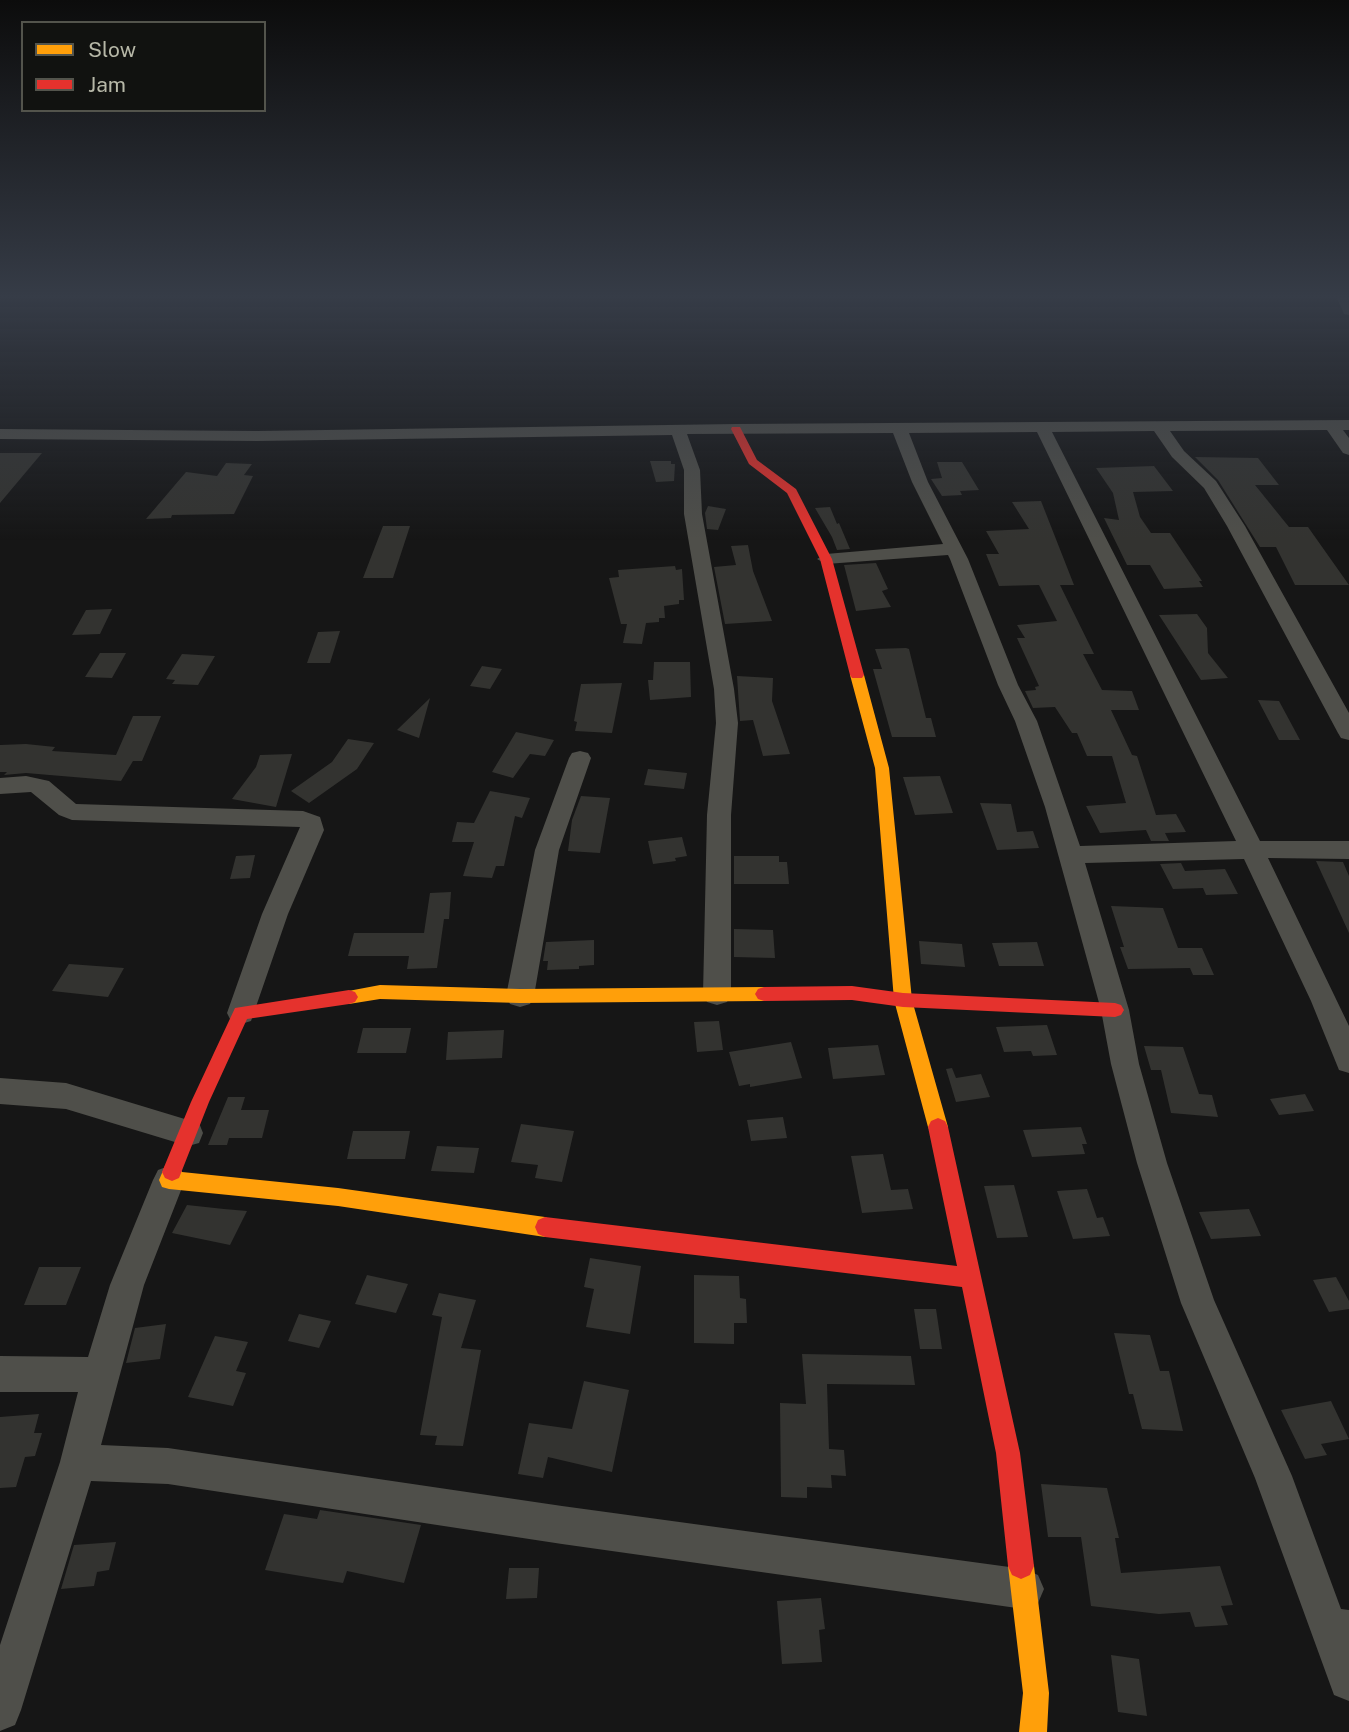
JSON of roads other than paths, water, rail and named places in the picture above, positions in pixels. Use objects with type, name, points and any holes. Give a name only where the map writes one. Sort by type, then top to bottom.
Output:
[{"type":"street","points":[[1332,425],[1349,450]]},
{"type":"street","points":[[0,434],[257,436],[736,429],[1349,425]]},
{"type":"street","points":[[1042,427],[1325,1001],[1349,1061]]},
{"type":"street","points":[[899,428],[920,482],[954,550],[1008,685],[1026,721],[1072,855],[1115,1010],[1125,1064],[1152,1163],[1198,1303],[1339,1629],[1349,1680]]},
{"type":"street","points":[[1160,428],[1178,454],[1210,485],[1236,526],[1320,685],[1349,733]]},
{"type":"street","points":[[736,429],[754,462],[792,491],[825,559],[881,768],[903,1000],[936,1116],[1008,1453],[1036,1693],[1033,1732]]},
{"type":"street","points":[[678,430],[692,470],[693,514],[724,690],[727,723],[719,815],[717,994]]},
{"type":"street","points":[[825,559],[954,550]]},
{"type":"street","points":[[520,996],[547,850],[580,758]]},
{"type":"street","points":[[0,786],[42,787],[60,807],[72,812],[303,819],[312,823],[312,830],[271,926],[241,1013],[188,1133],[127,1285],[78,1462],[0,1710]]},
{"type":"street","points":[[1072,855],[1349,850]]},
{"type":"street","points":[[241,1013],[380,992],[520,996],[852,993],[903,1000],[1115,1010]]},
{"type":"street","points":[[0,1091],[66,1096],[188,1133]]},
{"type":"street","points":[[169,1180],[338,1197],[492,1221],[970,1278]]},
{"type":"street","points":[[0,1374],[100,1375]]},
{"type":"street","points":[[78,1462],[168,1466],[562,1525],[1024,1589]]}]
